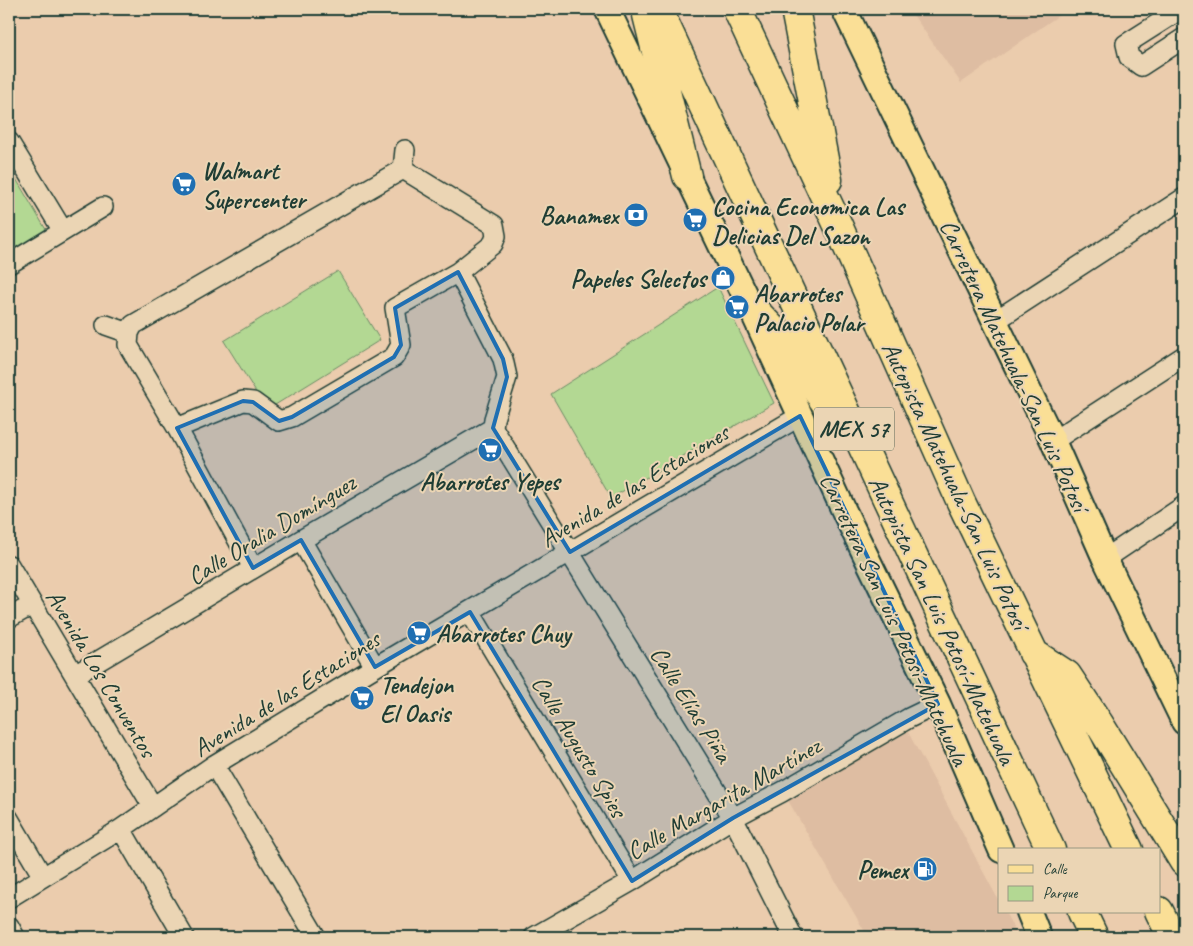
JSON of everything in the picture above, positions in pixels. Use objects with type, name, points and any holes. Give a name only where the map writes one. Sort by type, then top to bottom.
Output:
[{"type":"highway","points":[[646,9],[687,176]]},
{"type":"highway","name":"Autopista San Luis Potosí-Matehuala","points":[[658,9],[1050,848]]},
{"type":"highway","name":"Autopista Matehuala-San Luis Potosí","points":[[737,9],[836,223],[961,502],[1128,848]]},
{"type":"highway","points":[[795,9],[836,223]]},
{"type":"highway","points":[[749,304],[779,336],[875,475]]},
{"type":"highway","points":[[1033,653],[1067,676],[1100,725],[1184,862]]},
{"type":"highway","points":[[1160,913],[1172,937]]},
{"type":"highway","points":[[1083,914],[1094,937]]},
{"type":"main road","name":"Carretera San Luis Potosí-Matehuala","points":[[608,9],[938,704],[1000,848]]},
{"type":"main road","name":"Carretera Matehuala-San Luis Potosí","points":[[844,9],[1053,441],[1105,559],[1184,722]]},
{"type":"main road","points":[[1030,914],[1039,937]]},
{"type":"street","points":[[1181,9],[1126,44],[1129,57],[1141,66],[1184,38]]},
{"type":"street","points":[[9,142],[63,231]]},
{"type":"street","points":[[403,169],[405,150]]},
{"type":"street","points":[[177,428],[243,401],[252,402],[279,421],[292,417],[394,357],[401,345],[395,308],[458,272],[493,244],[496,236],[494,225],[403,169]]},
{"type":"street","points":[[253,568],[177,428],[128,345],[129,333],[133,325],[403,169]]},
{"type":"street","points":[[995,321],[1184,198]]},
{"type":"street","points":[[9,264],[103,207]]},
{"type":"street","points":[[458,272],[503,359],[507,376],[493,428]]},
{"type":"street","points":[[106,325],[129,333]]},
{"type":"street","points":[[1053,441],[1184,356]]},
{"type":"street","name":"Avenida de las Estaciones","points":[[9,898],[121,829],[214,765],[374,667],[800,416]]},
{"type":"street","name":"Calle Oralia Domínguez","points":[[75,676],[300,540],[493,428]]},
{"type":"street","name":"Calle Elías Piña","points":[[493,428],[733,818],[793,937]]},
{"type":"street","points":[[1105,559],[1184,506]]},
{"type":"street","points":[[300,540],[374,667]]},
{"type":"street","name":"Avenida Los Conventos","points":[[9,565],[153,807]]},
{"type":"street","points":[[9,618],[32,605]]},
{"type":"street","name":"Calle Augusto Spies","points":[[470,612],[632,881]]},
{"type":"street","name":"Calle Margarita Martínez","points":[[545,934],[733,818],[782,792],[909,718],[938,704]]},
{"type":"street","points":[[214,765],[316,937]]},
{"type":"street","points":[[9,819],[43,877]]},
{"type":"street","points":[[121,829],[184,937]]},
{"type":"street","points":[[9,926],[15,937]]},
{"type":"highlighted area","points":[[458,272],[503,359],[507,377],[493,428],[570,552],[800,416],[938,704],[733,818],[632,881],[470,612],[375,667],[301,540],[253,568],[177,428],[243,401],[253,402],[279,421],[292,417],[394,357],[401,345],[395,308]]},
{"type":"shaded area","points":[[909,9],[1068,9],[961,83]]},
{"type":"shaded area","name":"Pemex","points":[[908,732],[998,899],[998,914],[1006,914],[1018,937],[868,937],[786,797]]},
{"type":"green space","points":[[9,167],[48,233],[9,256]]},
{"type":"green space","points":[[338,271],[380,340],[267,410],[224,341]]},
{"type":"green space","points":[[718,287],[774,403],[611,498],[551,394]]},
{"type":"place","name":"Walmart Supercenter","points":[[184,184]]},
{"type":"place","name":"Banamex","points":[[636,215]]},
{"type":"place","name":"Cocina Economica Las Delicias Del Sazon","points":[[695,220]]},
{"type":"place","name":"Papeles Selectos","points":[[723,278]]},
{"type":"place","name":"Abarrotes Palacio Polar","points":[[737,307]]},
{"type":"place","name":"Abarrotes Yepes","points":[[490,450]]},
{"type":"place","name":"Abarrotes Chuy","points":[[419,633]]},
{"type":"place","name":"Tendejon El Oasis","points":[[362,698]]},
{"type":"place","name":"Pemex","points":[[925,869]]}]
